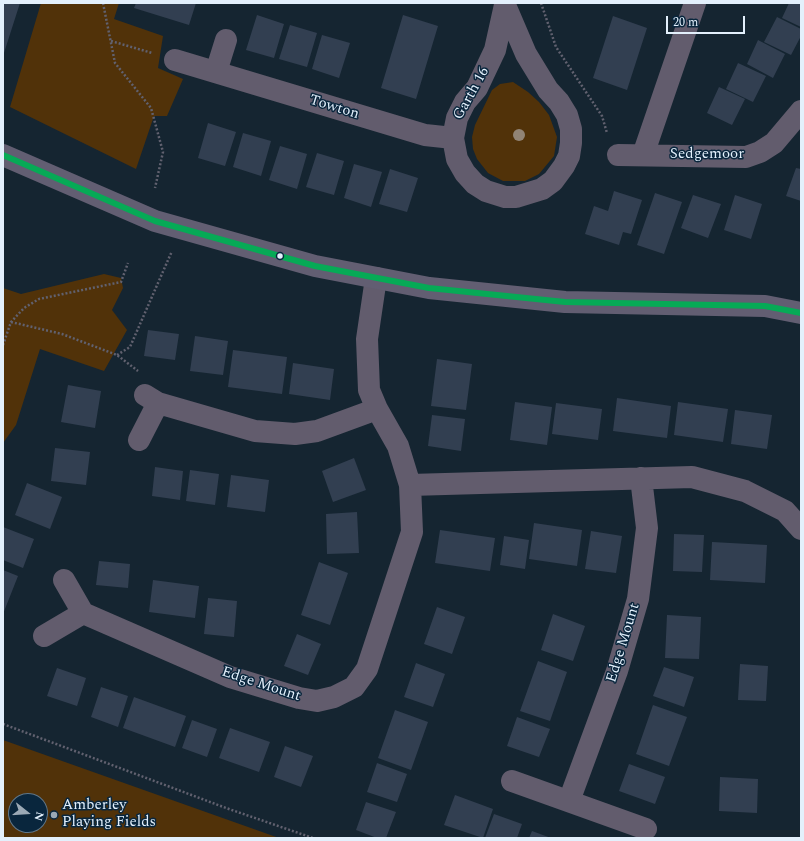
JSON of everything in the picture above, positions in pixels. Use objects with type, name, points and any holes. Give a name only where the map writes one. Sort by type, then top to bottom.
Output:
[{"type":"street","points":[[643,156],[695,3]]},
{"type":"street","name":"Garth 16","points":[[505,4],[526,54],[548,90],[559,102],[567,115],[571,129],[571,143],[568,156],[564,166],[553,181],[542,189],[531,194],[505,197],[486,191],[468,177],[457,159],[453,138],[457,118],[465,102],[477,88],[495,50],[505,4]]},
{"type":"street","points":[[216,72],[226,40]]},
{"type":"street","name":"Towton","points":[[174,60],[425,136],[453,138]]},
{"type":"street","name":"Sedgemoor","points":[[613,147],[643,156],[746,157],[760,152],[774,143],[801,111]]},
{"type":"street","points":[[3,155],[155,221],[315,266],[429,288],[565,302],[765,306],[801,313]]},
{"type":"street","name":"Edge Mount","points":[[83,613],[230,677],[298,698],[317,701],[334,697],[354,687],[368,669],[412,532],[410,485],[398,446],[377,409],[369,390],[367,339],[376,278]]},
{"type":"street","points":[[139,440],[152,399],[255,431],[295,434],[317,431],[377,409]]},
{"type":"street","points":[[410,485],[692,477],[745,491],[785,511],[801,529]]},
{"type":"street","name":"Edge Mount","points":[[569,801],[617,671],[638,599],[647,528],[641,478]]},
{"type":"street","points":[[44,636],[83,613],[64,580]]},
{"type":"street","points":[[512,781],[646,830]]},
{"type":"path","points":[[103,3],[115,63],[152,108],[163,152],[155,188]]},
{"type":"path","points":[[541,3],[556,47],[602,116],[613,147]]},
{"type":"path","points":[[110,41],[174,60]]},
{"type":"path","points":[[117,355],[130,347],[182,229]]},
{"type":"path","points":[[3,345],[11,322],[24,308],[39,300],[121,282],[128,263]]},
{"type":"path","points":[[11,322],[62,334],[117,355],[149,380],[152,399]]},
{"type":"path","points":[[3,724],[226,808],[313,838]]},
{"type":"shaded area","points":[[41,3],[119,3],[114,19],[163,36],[158,68],[183,79],[167,116],[154,116],[136,169],[10,107]]},
{"type":"shaded area","points":[[513,82],[528,92],[539,102],[549,115],[557,137],[554,156],[539,174],[525,181],[503,181],[488,173],[477,159],[473,149],[472,137],[475,125],[492,90],[500,84]]},
{"type":"shaded area","points":[[104,274],[121,278],[123,288],[112,310],[127,330],[104,371],[40,349],[16,425],[3,443],[3,288],[21,294]]},
{"type":"shaded area","points":[[3,740],[279,838],[3,838]]},
{"type":"building","points":[[3,3],[20,3],[3,56]]},
{"type":"building","points":[[136,3],[196,3],[189,25],[134,8]]},
{"type":"building","points":[[789,3],[801,3],[801,27],[782,18]]},
{"type":"building","points":[[257,15],[284,24],[274,58],[246,50]]},
{"type":"building","points":[[403,15],[438,26],[416,99],[381,88]]},
{"type":"building","points":[[613,16],[647,28],[627,90],[593,78]]},
{"type":"building","points":[[777,17],[801,29],[801,36],[791,55],[764,42]]},
{"type":"building","points":[[290,25],[317,33],[307,67],[279,59]]},
{"type":"building","points":[[322,35],[350,43],[339,78],[312,69]]},
{"type":"building","points":[[758,40],[785,54],[773,78],[747,64]]},
{"type":"building","points":[[738,63],[766,76],[753,102],[726,89]]},
{"type":"building","points":[[719,87],[745,99],[732,125],[707,113]]},
{"type":"building","points":[[208,123],[236,132],[225,166],[198,158]]},
{"type":"building","points":[[243,133],[271,141],[261,176],[233,167]]},
{"type":"building","points":[[280,146],[307,154],[297,189],[269,180]]},
{"type":"building","points":[[317,153],[344,161],[334,195],[306,187]]},
{"type":"building","points":[[354,164],[382,172],[371,207],[344,198]]},
{"type":"building","points":[[796,168],[801,169],[801,201],[786,196]]},
{"type":"building","points":[[390,169],[418,178],[407,212],[379,204]]},
{"type":"building","points":[[614,191],[642,200],[631,234],[623,232],[619,245],[585,234],[594,206],[608,211]]},
{"type":"building","points":[[655,193],[682,202],[664,254],[637,245]]},
{"type":"building","points":[[693,195],[721,204],[708,238],[681,228]]},
{"type":"building","points":[[735,195],[762,204],[751,239],[724,230]]},
{"type":"building","points":[[148,330],[179,334],[175,360],[144,356]]},
{"type":"building","points":[[195,336],[228,341],[223,375],[190,371]]},
{"type":"building","points":[[233,350],[287,357],[282,394],[228,387]]},
{"type":"building","points":[[437,359],[472,364],[466,410],[431,406]]},
{"type":"building","points":[[293,363],[334,369],[330,400],[289,394]]},
{"type":"building","points":[[68,385],[101,391],[95,428],[61,422]]},
{"type":"building","points":[[617,398],[671,406],[667,438],[613,431]]},
{"type":"building","points":[[515,402],[552,407],[547,445],[510,440]]},
{"type":"building","points":[[678,402],[728,409],[723,442],[674,435]]},
{"type":"building","points":[[556,403],[602,409],[598,440],[552,434]]},
{"type":"building","points":[[735,410],[772,415],[767,449],[731,444]]},
{"type":"building","points":[[432,415],[465,419],[461,451],[428,446]]},
{"type":"building","points":[[55,448],[90,452],[86,485],[51,481]]},
{"type":"building","points":[[354,458],[366,490],[333,502],[322,471]]},
{"type":"building","points":[[155,467],[183,471],[180,500],[152,496]]},
{"type":"building","points":[[190,470],[219,474],[215,505],[186,501]]},
{"type":"building","points":[[231,475],[269,480],[265,512],[227,507]]},
{"type":"building","points":[[27,483],[62,497],[50,529],[15,515]]},
{"type":"building","points":[[357,512],[359,553],[327,554],[326,514]]},
{"type":"building","points":[[534,523],[582,530],[577,566],[529,559]]},
{"type":"building","points":[[3,527],[34,539],[23,568],[3,560]]},
{"type":"building","points":[[440,530],[495,538],[490,571],[435,563]]},
{"type":"building","points":[[591,531],[622,536],[616,573],[585,569]]},
{"type":"building","points":[[674,534],[704,535],[702,572],[673,571]]},
{"type":"building","points":[[504,536],[529,540],[525,569],[500,565]]},
{"type":"building","points":[[712,542],[767,545],[765,583],[710,580]]},
{"type":"building","points":[[99,561],[130,564],[128,588],[96,585]]},
{"type":"building","points":[[319,562],[348,573],[330,625],[301,615]]},
{"type":"building","points":[[3,570],[18,576],[3,614]]},
{"type":"building","points":[[153,580],[199,586],[195,618],[149,612]]},
{"type":"building","points":[[208,598],[237,601],[234,637],[204,634]]},
{"type":"building","points":[[437,607],[465,617],[452,654],[424,644]]},
{"type":"building","points":[[553,614],[585,626],[573,661],[541,650]]},
{"type":"building","points":[[667,615],[701,617],[699,659],[665,658]]},
{"type":"building","points":[[297,634],[321,644],[308,675],[284,666]]},
{"type":"building","points":[[538,661],[567,672],[550,721],[520,711]]},
{"type":"building","points":[[416,663],[445,674],[433,707],[404,697]]},
{"type":"building","points":[[740,664],[768,666],[766,701],[738,700]]},
{"type":"building","points":[[664,667],[694,677],[684,707],[653,696]]},
{"type":"building","points":[[57,668],[86,678],[77,706],[47,696]]},
{"type":"building","points":[[101,687],[128,696],[118,727],[91,717]]},
{"type":"building","points":[[134,697],[186,716],[175,747],[123,728]]},
{"type":"building","points":[[653,705],[687,717],[669,766],[636,754]]},
{"type":"building","points":[[395,710],[428,722],[411,770],[378,758]]},
{"type":"building","points":[[517,717],[550,729],[539,757],[507,746]]},
{"type":"building","points":[[192,720],[217,729],[207,757],[182,748]]},
{"type":"building","points":[[230,728],[270,742],[259,772],[219,758]]},
{"type":"building","points":[[285,746],[313,756],[301,787],[274,777]]},
{"type":"building","points":[[377,763],[407,774],[397,802],[367,792]]},
{"type":"building","points":[[629,764],[665,777],[655,804],[619,791]]},
{"type":"building","points":[[720,777],[758,779],[757,813],[719,811]]},
{"type":"building","points":[[455,795],[493,809],[483,838],[444,825]]},
{"type":"building","points":[[366,802],[396,812],[386,838],[377,838],[356,830]]},
{"type":"building","points":[[494,814],[522,824],[517,838],[485,838]]},
{"type":"building","points":[[532,831],[551,838],[529,838]]},
{"type":"transit line","points":[[3,155],[155,221],[315,266],[429,288],[565,302],[765,306],[801,313]]},
{"type":"place","name":"Amberley Playing Fields","points":[[54,815]]}]
